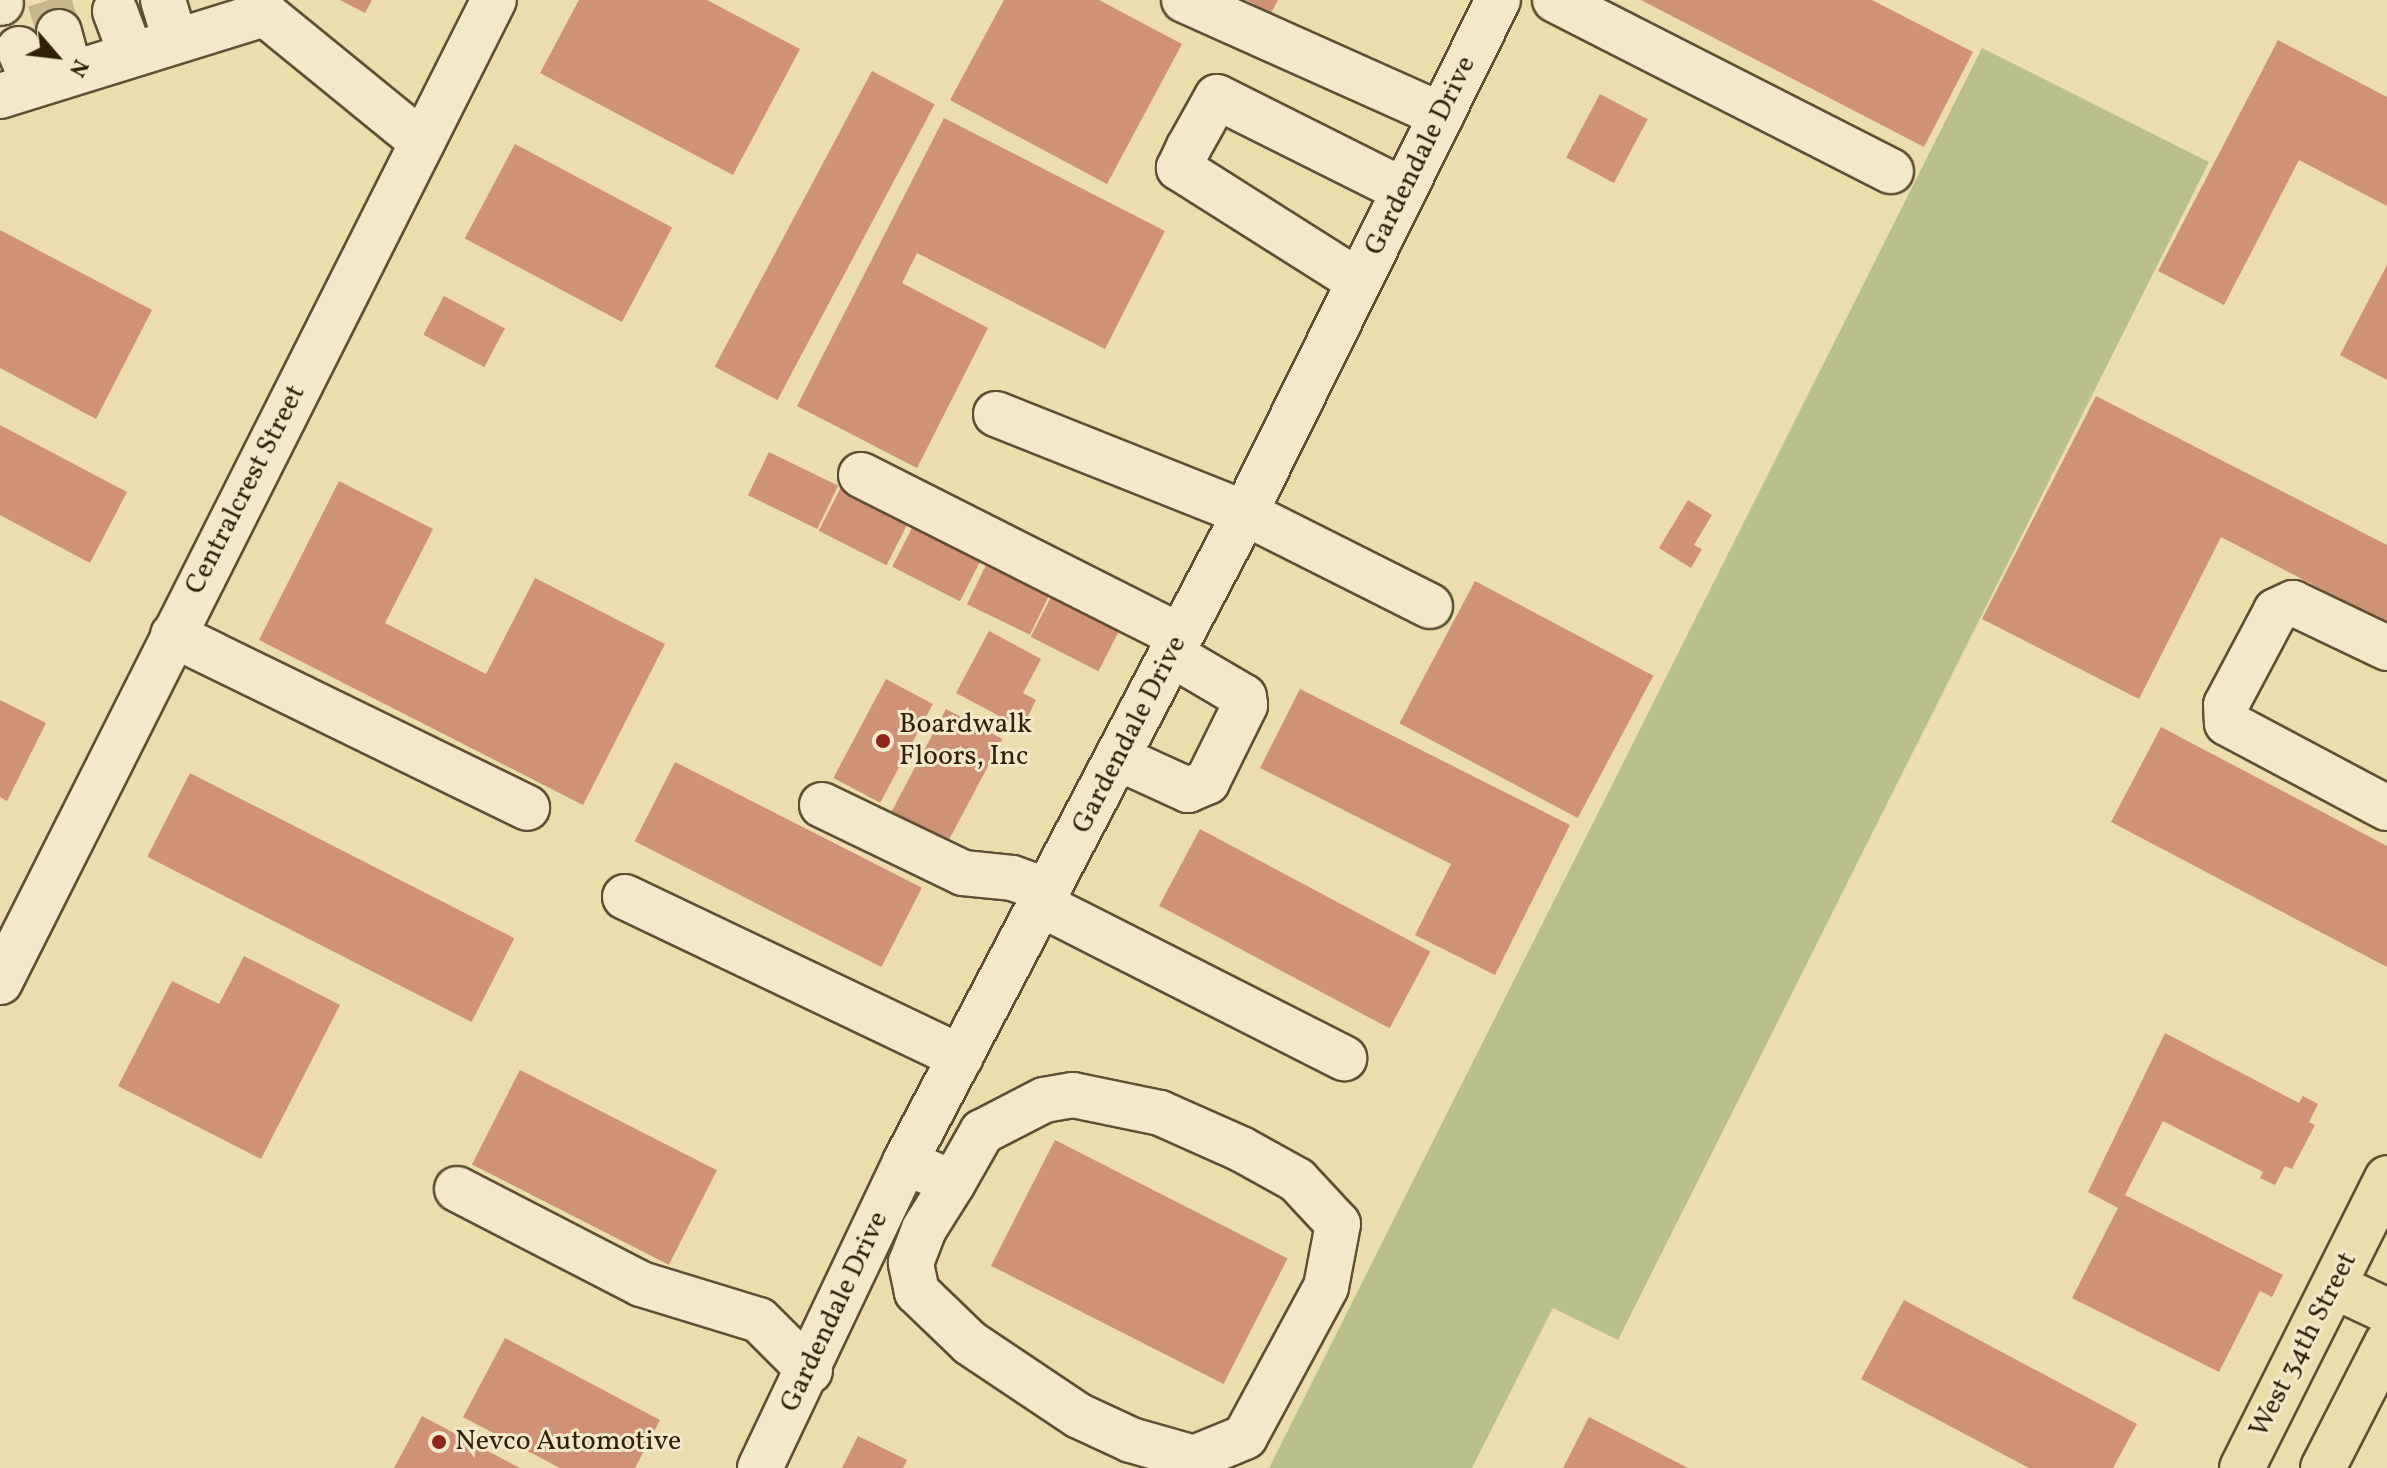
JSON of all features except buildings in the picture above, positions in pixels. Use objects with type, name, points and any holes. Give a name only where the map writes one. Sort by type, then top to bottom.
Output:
[{"type":"main road","name":"West 34th Street","points":[[2242,1468],[2387,1178]]},
{"type":"main road","points":[[2334,1286],[2387,1311]]},
{"type":"main road","points":[[2323,1468],[2387,1343]]},
{"type":"street","name":"Centralcrest Street","points":[[0,982],[494,0]]},
{"type":"street","points":[[1184,0],[1441,115]]},
{"type":"street","name":"Gardendale Drive","points":[[760,1468],[810,1371],[905,1162],[1245,513],[1498,0]]},
{"type":"street","points":[[1555,0],[1891,171]]},
{"type":"street","points":[[31,76],[131,54],[169,20],[262,7],[422,142]]},
{"type":"street","points":[[115,11],[131,54]]},
{"type":"street","points":[[31,76],[59,32]]},
{"type":"street","points":[[1358,281],[1179,168],[1189,147],[1217,97],[1403,190]]},
{"type":"street","points":[[996,414],[1245,513],[1430,606]]},
{"type":"street","points":[[861,475],[1176,645],[1244,697],[1245,705],[1207,782],[1188,790],[1118,758]]},
{"type":"street","points":[[2387,648],[2293,603],[2276,611],[2226,705],[2227,723],[2387,808]]},
{"type":"street","points":[[173,635],[527,808]]},
{"type":"street","points":[[822,805],[963,873],[1012,878],[1344,1058]]},
{"type":"street","points":[[625,897],[961,1057]]},
{"type":"street","points":[[1073,1095],[1160,1113],[1241,1149],[1297,1180],[1338,1224],[1326,1287],[1245,1437],[1194,1458],[1131,1440],[1079,1416],[970,1343],[917,1292],[911,1263],[924,1229],[953,1183],[982,1132],[1044,1100],[1073,1095]]},
{"type":"street","points":[[905,1162],[953,1183]]},
{"type":"street","points":[[457,1189],[641,1284],[759,1320],[810,1371]]},
{"type":"green space","points":[[1982,48],[2209,162],[1618,1340],[1553,1308],[1472,1468],[1269,1468]]},
{"type":"tunnel","points":[[49,0],[59,32]]},
{"type":"place","name":"Boardwalk Floors, Inc","points":[[883,741]]},
{"type":"place","name":"Nevco Automotive","points":[[439,1442]]}]
